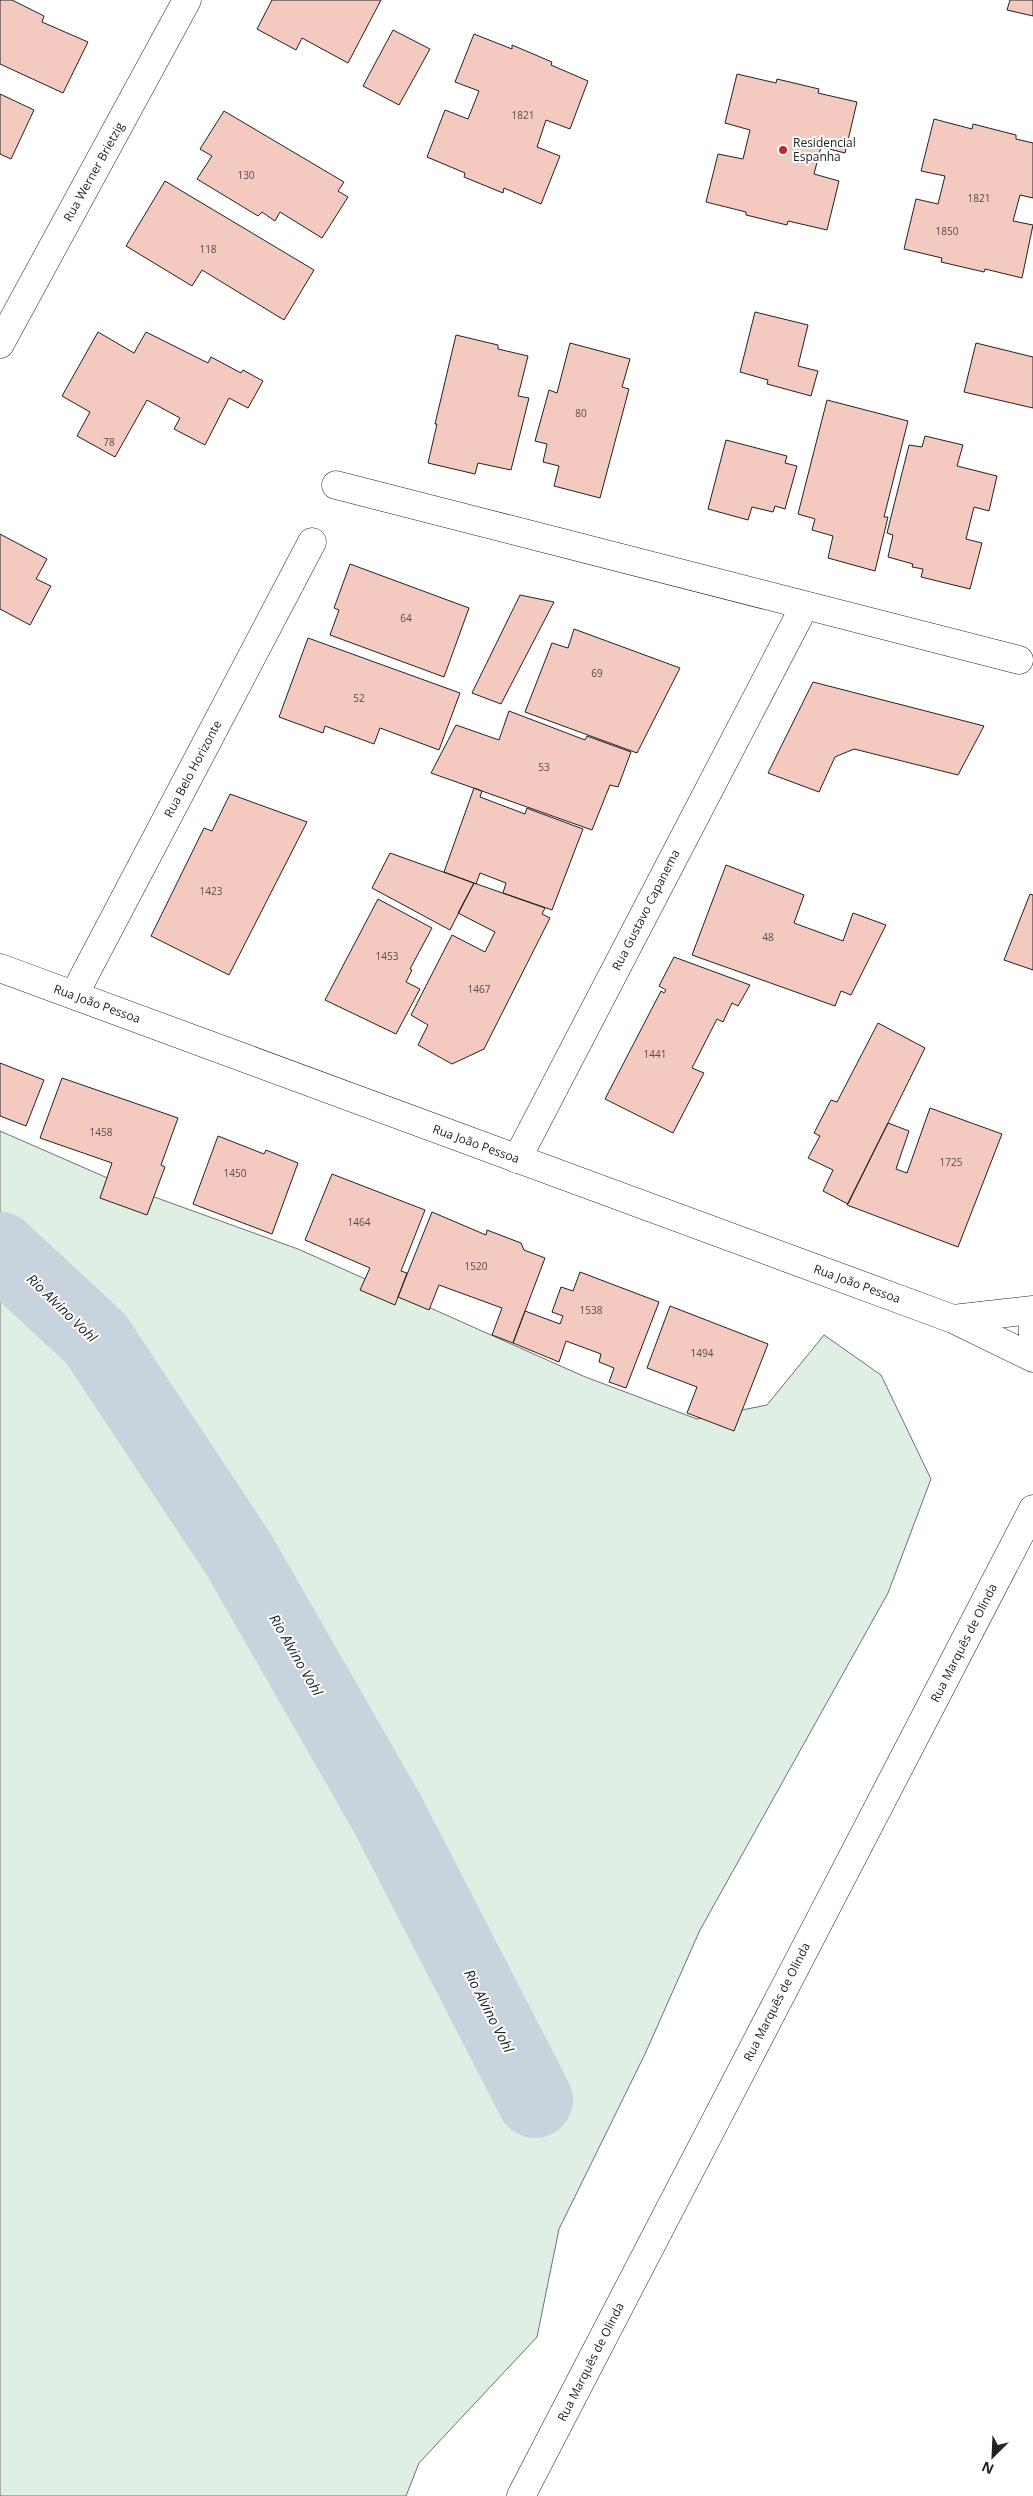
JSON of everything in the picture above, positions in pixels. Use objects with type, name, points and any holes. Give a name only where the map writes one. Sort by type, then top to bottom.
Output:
[{"type":"street","name":"Rua Werner Brietzig","points":[[0,344],[188,0]]},
{"type":"street","points":[[336,485],[1019,660]]},
{"type":"street","name":"Rua Belo Horizonte","points":[[74,995],[312,542]]},
{"type":"street","name":"Rua Gustavo Capanema","points":[[517,1160],[805,605]]},
{"type":"street","name":"Rua João Pessoa","points":[[0,968],[953,1319],[1033,1358]]},
{"type":"street","name":"Rua João Pessoa","points":[[953,1319],[1033,1310]]},
{"type":"street","points":[[1033,1319],[1033,1342]]},
{"type":"street","name":"Rua Marquês de Olinda","points":[[521,2496],[1033,1509]]},
{"type":"green space","points":[[0,1131],[135,1190],[298,1249],[583,1376],[697,1419],[767,1405],[824,1335],[881,1375],[931,1479],[888,1593],[700,1930],[645,2054],[559,2229],[537,2337],[419,2463],[406,2496],[0,2496]]},
{"type":"building","points":[[0,0],[12,0],[44,16],[42,22],[88,42],[63,93],[0,64]]},
{"type":"building","points":[[272,0],[381,0],[348,63],[302,38],[296,50],[257,29]]},
{"type":"building","points":[[1010,0],[1033,0],[1033,16],[1007,10]]},
{"type":"building","points":[[393,30],[430,49],[399,105],[363,86]]},
{"type":"building","points":[[474,34],[512,49],[512,45],[552,62],[551,65],[588,81],[570,129],[546,120],[537,147],[560,156],[541,204],[504,188],[503,193],[464,177],[465,173],[427,157],[445,110],[468,119],[479,91],[455,82]]},
{"type":"building","name":"Residencial Espanha","points":[[737,74],[776,83],[777,79],[819,89],[818,93],[857,102],[845,153],[821,147],[814,174],[839,181],[827,230],[788,221],[787,225],[746,215],[746,212],[706,202],[718,154],[743,159],[750,130],[725,123]]},
{"type":"building","points":[[0,94],[34,110],[11,159],[0,154]]},
{"type":"building","points":[[224,111],[344,182],[338,191],[348,197],[322,238],[280,212],[275,221],[262,212],[258,216],[197,179],[212,156],[200,149]]},
{"type":"building","points":[[934,119],[972,129],[973,124],[1016,135],[1016,139],[1033,143],[1033,198],[1020,195],[1013,221],[1033,225],[1022,278],[985,269],[984,272],[941,262],[942,258],[904,249],[916,199],[938,204],[945,176],[921,171]]},
{"type":"building","points":[[165,181],[314,270],[284,320],[202,270],[192,286],[126,246]]},
{"type":"building","points":[[755,312],[808,325],[798,366],[818,371],[811,396],[767,384],[768,380],[740,372]]},
{"type":"building","points":[[98,332],[134,353],[146,332],[208,363],[211,357],[241,373],[243,370],[263,381],[248,408],[229,398],[205,445],[174,429],[180,418],[147,400],[115,457],[77,436],[90,412],[62,396]]},
{"type":"building","points":[[456,335],[498,345],[498,349],[528,356],[518,396],[529,398],[511,470],[478,463],[475,474],[428,463]]},
{"type":"building","points":[[570,343],[630,359],[622,387],[629,389],[600,498],[554,486],[559,466],[543,462],[547,444],[535,441],[549,390],[557,393]]},
{"type":"building","points":[[976,343],[1033,357],[1033,408],[964,392]]},
{"type":"building","points":[[827,400],[908,421],[884,517],[888,517],[875,571],[828,558],[833,536],[812,530],[815,519],[798,514]]},
{"type":"building","points":[[925,436],[963,445],[957,466],[997,476],[989,511],[974,507],[966,539],[982,543],[970,589],[921,577],[923,569],[912,567],[913,564],[888,557],[893,535],[887,533],[909,445],[922,447]]},
{"type":"building","points":[[726,440],[787,456],[785,463],[797,466],[785,509],[775,506],[773,512],[752,507],[748,520],[708,509]]},
{"type":"building","points":[[0,534],[47,559],[36,579],[51,586],[30,625],[0,609]]},
{"type":"building","points":[[350,564],[469,608],[444,677],[330,635],[339,610],[334,608]]},
{"type":"building","points":[[520,595],[554,602],[501,704],[472,693]]},
{"type":"building","points":[[574,629],[680,668],[637,753],[525,712],[552,643],[568,648]]},
{"type":"building","points":[[308,638],[460,693],[439,750],[380,728],[374,744],[325,726],[323,733],[279,717]]},
{"type":"building","points":[[813,682],[984,726],[958,775],[854,749],[835,757],[819,792],[768,773]]},
{"type":"building","points":[[509,711],[585,740],[587,736],[631,752],[618,787],[610,785],[592,830],[431,773],[456,725],[499,740]]},
{"type":"building","points":[[474,788],[482,791],[480,797],[525,814],[527,808],[583,829],[552,910],[503,893],[506,883],[480,873],[476,884],[444,872]]},
{"type":"building","points":[[230,794],[307,822],[229,975],[151,936],[204,828],[212,831]]},
{"type":"building","points":[[390,853],[474,883],[450,930],[372,888]]},
{"type":"building","points":[[726,865],[804,895],[794,923],[843,941],[853,913],[886,925],[851,995],[841,991],[835,1006],[692,955]]},
{"type":"building","points":[[474,883],[545,908],[542,914],[550,918],[484,1049],[452,1064],[418,1045],[428,1025],[411,1015],[452,935],[485,952],[495,932],[458,913]]},
{"type":"building","points":[[1030,894],[1033,895],[1033,970],[1004,960]]},
{"type":"building","points":[[378,899],[432,928],[410,969],[412,970],[406,982],[420,989],[396,1034],[325,1000]]},
{"type":"building","points":[[674,957],[750,985],[738,1006],[732,1003],[723,1022],[717,1019],[692,1068],[704,1073],[673,1133],[605,1099],[661,991],[664,993],[666,990],[659,986]]},
{"type":"building","points":[[878,1023],[925,1048],[848,1204],[823,1191],[833,1170],[808,1158],[820,1136],[814,1133],[831,1100],[837,1102]]},
{"type":"building","points":[[0,1063],[44,1080],[26,1126],[0,1116]]},
{"type":"building","points":[[62,1078],[178,1118],[161,1165],[165,1167],[147,1215],[100,1198],[112,1163],[40,1138]]},
{"type":"building","points":[[930,1108],[1002,1134],[958,1247],[847,1205],[888,1123],[909,1131],[896,1169],[907,1173]]},
{"type":"building","points":[[218,1136],[264,1154],[266,1150],[298,1163],[272,1234],[193,1204]]},
{"type":"building","points":[[332,1174],[425,1210],[401,1271],[407,1273],[395,1305],[360,1290],[370,1268],[305,1240]]},
{"type":"building","points":[[432,1212],[486,1235],[487,1230],[521,1243],[524,1250],[545,1258],[513,1343],[492,1335],[502,1308],[439,1285],[429,1310],[398,1297]]},
{"type":"building","points":[[580,1272],[659,1302],[626,1388],[609,1382],[614,1368],[599,1362],[601,1354],[566,1341],[559,1362],[513,1343],[525,1311],[560,1324],[563,1316],[552,1312],[561,1287],[573,1291]]},
{"type":"building","points":[[670,1306],[768,1344],[734,1431],[687,1413],[697,1387],[647,1368]]},
{"type":"waterway","name":"Rio Alvino Vohl","points":[[0,1250],[96,1339],[239,1555],[387,1813],[535,2100]]},
{"type":"place","name":"Residencial Espanha","points":[[783,150]]}]
